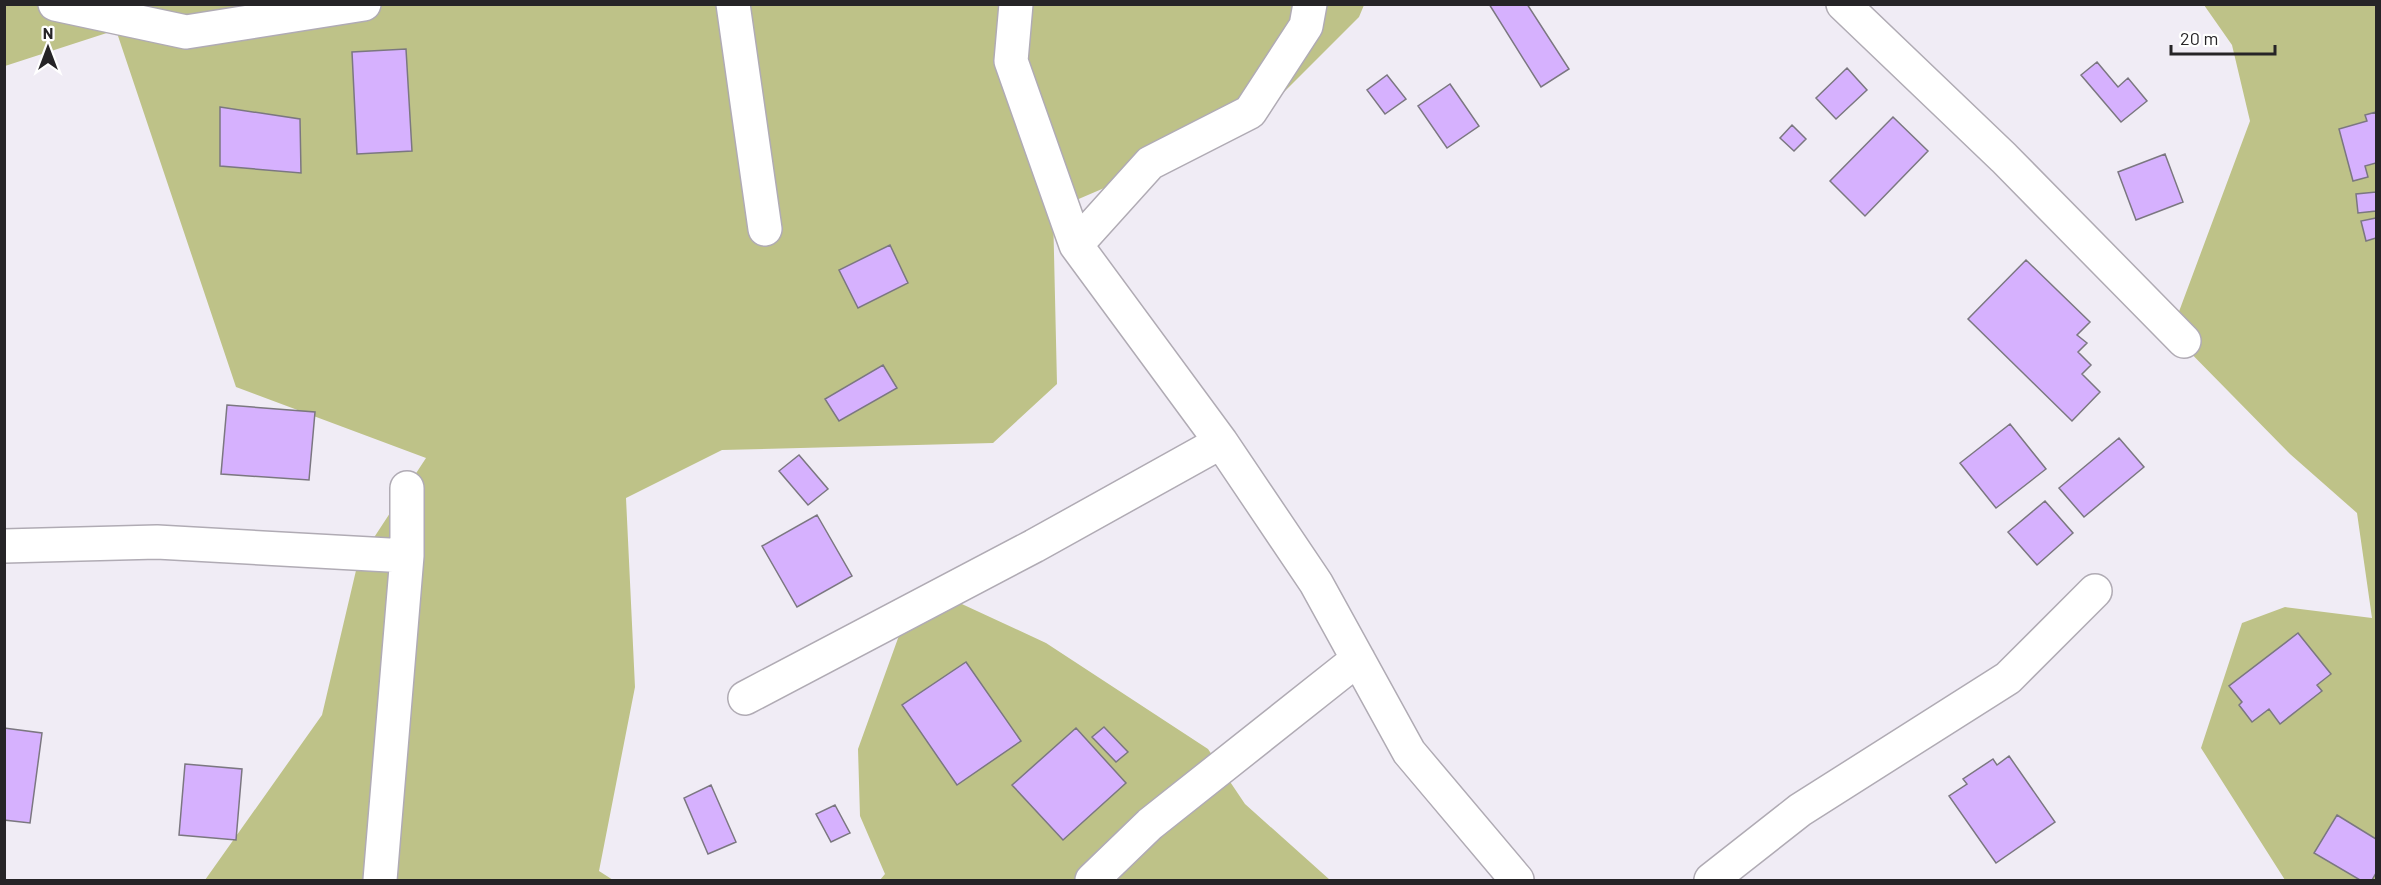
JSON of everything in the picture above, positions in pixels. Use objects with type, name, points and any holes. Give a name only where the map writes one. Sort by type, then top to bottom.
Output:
[{"type":"street","points":[[55,4],[186,32],[364,4]]},
{"type":"street","points":[[733,4],[765,229]]},
{"type":"street","points":[[1016,4],[1011,62],[1076,245],[1221,442],[1316,583],[1409,752],[1517,880]]},
{"type":"street","points":[[1076,245],[1150,163],[1250,112],[1306,27],[1310,4]]},
{"type":"street","points":[[1843,4],[2004,158],[2184,341]]},
{"type":"street","points":[[745,698],[1034,546],[1221,442]]},
{"type":"street","points":[[380,880],[407,556],[407,488]]},
{"type":"street","points":[[4,546],[157,542],[407,556]]},
{"type":"street","points":[[1711,880],[1800,810],[2008,678],[2095,591]]},
{"type":"street","points":[[1092,880],[1150,824],[1358,659]]},
{"type":"green space","points":[[4,5],[1364,5],[1359,17],[1251,125],[1053,210],[1057,384],[993,443],[722,450],[626,498],[635,687],[599,871],[613,880],[205,880],[322,715],[358,562],[426,458],[236,387],[116,30],[5,66]]},
{"type":"green space","points":[[2204,5],[2376,5],[2376,880],[2285,880],[2201,748],[2242,623],[2285,607],[2372,618],[2357,513],[2290,454],[2171,333],[2250,121],[2232,45]]},
{"type":"green space","points":[[951,599],[1046,643],[1208,749],[1245,804],[1330,880],[880,880],[885,874],[860,816],[858,749],[901,630]]},
{"type":"building","points":[[1489,4],[1527,4],[1569,69],[1541,87]]},
{"type":"building","points":[[406,49],[412,151],[357,154],[352,52]]},
{"type":"building","points":[[2097,62],[2118,87],[2128,78],[2147,101],[2121,122],[2081,75]]},
{"type":"building","points":[[1847,68],[1867,90],[1836,119],[1816,98]]},
{"type":"building","points":[[1387,75],[1406,99],[1385,114],[1367,90]]},
{"type":"building","points":[[1450,84],[1479,126],[1447,148],[1418,106]]},
{"type":"building","points":[[220,107],[300,119],[301,173],[220,166]]},
{"type":"building","points":[[2376,112],[2376,163],[2365,166],[2368,177],[2353,181],[2339,129],[2367,121],[2365,115]]},
{"type":"building","points":[[1893,117],[1928,151],[1865,216],[1830,181]]},
{"type":"building","points":[[1792,125],[1806,139],[1794,151],[1780,138]]},
{"type":"building","points":[[2165,154],[2183,202],[2136,220],[2118,172]]},
{"type":"building","points":[[2376,192],[2376,211],[2358,213],[2356,194]]},
{"type":"building","points":[[2376,218],[2376,238],[2366,241],[2361,221]]},
{"type":"building","points":[[890,245],[908,283],[858,308],[839,270]]},
{"type":"building","points":[[2026,260],[2090,322],[2077,335],[2087,343],[2078,352],[2091,365],[2082,374],[2100,392],[2072,421],[1968,319]]},
{"type":"building","points":[[883,365],[897,388],[839,421],[825,399]]},
{"type":"building","points":[[227,405],[315,412],[309,480],[221,474]]},
{"type":"building","points":[[2010,424],[2046,469],[1996,508],[1960,463]]},
{"type":"building","points":[[2119,438],[2144,467],[2084,517],[2059,488]]},
{"type":"building","points":[[799,455],[828,489],[808,505],[779,471]]},
{"type":"building","points":[[2045,501],[2073,533],[2037,565],[2008,532]]},
{"type":"building","points":[[817,515],[852,576],[797,607],[762,546]]},
{"type":"building","points":[[2298,633],[2331,674],[2317,685],[2322,691],[2280,724],[2269,709],[2252,722],[2239,705],[2242,702],[2229,686]]},
{"type":"building","points":[[966,662],[1021,741],[957,785],[902,705]]},
{"type":"building","points":[[1104,727],[1128,752],[1116,762],[1092,737]]},
{"type":"building","points":[[4,728],[42,733],[30,823],[4,820]]},
{"type":"building","points":[[1076,728],[1126,783],[1063,840],[1012,785]]},
{"type":"building","points":[[2009,756],[2055,822],[1996,863],[1949,796],[1967,784],[1963,779],[1993,759],[1997,765]]},
{"type":"building","points":[[185,764],[242,769],[236,840],[179,835]]},
{"type":"building","points":[[711,785],[736,842],[708,854],[684,798]]},
{"type":"building","points":[[835,805],[850,833],[831,842],[816,814]]},
{"type":"building","points":[[2337,815],[2376,839],[2376,873],[2372,880],[2360,880],[2314,853]]}]
